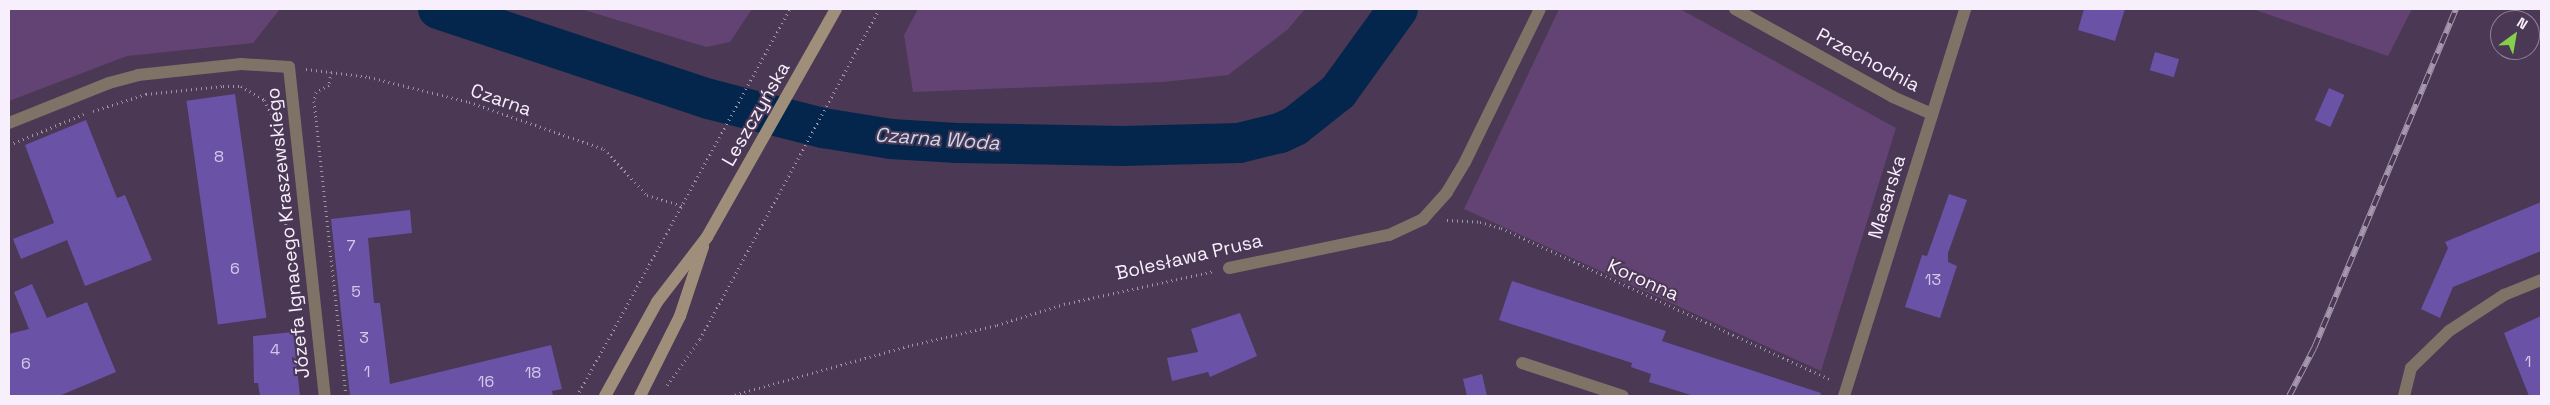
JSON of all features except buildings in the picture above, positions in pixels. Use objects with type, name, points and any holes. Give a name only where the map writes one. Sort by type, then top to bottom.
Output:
[{"type":"main road","name":"Leszczyńska","points":[[605,396],[657,302],[707,237],[836,9]]},
{"type":"main road","name":"Leszczyńska","points":[[640,396],[680,316],[707,237]]},
{"type":"street","name":"Bolesława Prusa","points":[[1229,268],[1389,235],[1423,219],[1447,192],[1465,162],[1540,9]]},
{"type":"street","name":"Przechodnia","points":[[1735,9],[1893,97],[1932,114]]},
{"type":"street","name":"Masarska","points":[[1845,392],[1965,9]]},
{"type":"street","points":[[9,123],[109,83],[138,75],[233,64],[289,66]]},
{"type":"street","name":"Józefa Ignacego Kraszewskiego","points":[[289,66],[325,396]]},
{"type":"street","points":[[2404,396],[2411,368],[2449,331],[2504,295],[2541,280]]},
{"type":"street","points":[[1522,363],[1623,396]]},
{"type":"path","points":[[577,396],[790,9]]},
{"type":"path","points":[[665,387],[700,339],[879,9]]},
{"type":"path","name":"Czarna","points":[[289,66],[369,77],[470,102],[604,149],[647,195],[682,206]]},
{"type":"path","points":[[331,72],[329,85],[316,92],[314,101],[346,396]]},
{"type":"path","points":[[9,145],[89,112],[146,94],[223,86],[241,86],[253,92],[271,109],[274,119],[295,303]]},
{"type":"path","name":"Koronna","points":[[1423,219],[1480,222],[1501,228],[1845,392]]},
{"type":"path","name":"Bolesława Prusa","points":[[730,396],[912,345],[998,325],[1064,304],[1229,268]]},
{"type":"shaded area","points":[[9,9],[280,9],[253,43],[127,56],[9,101]]},
{"type":"shaded area","points":[[581,9],[752,9],[730,42],[706,47]]},
{"type":"shaded area","points":[[918,9],[1305,9],[1287,30],[1228,75],[1163,82],[913,92],[904,35]]},
{"type":"shaded area","points":[[1559,9],[1680,9],[1896,128],[1821,371],[1464,209]]},
{"type":"shaded area","points":[[2253,9],[2412,9],[2388,56]]},
{"type":"waterway","name":"Czarna Woda","points":[[438,9],[709,99],[823,128],[891,139],[957,143],[1123,146],[1239,143],[1280,133],[1295,126],[1338,92],[1398,9]]},
{"type":"railway","points":[[2289,396],[2314,348],[2456,9]]}]
